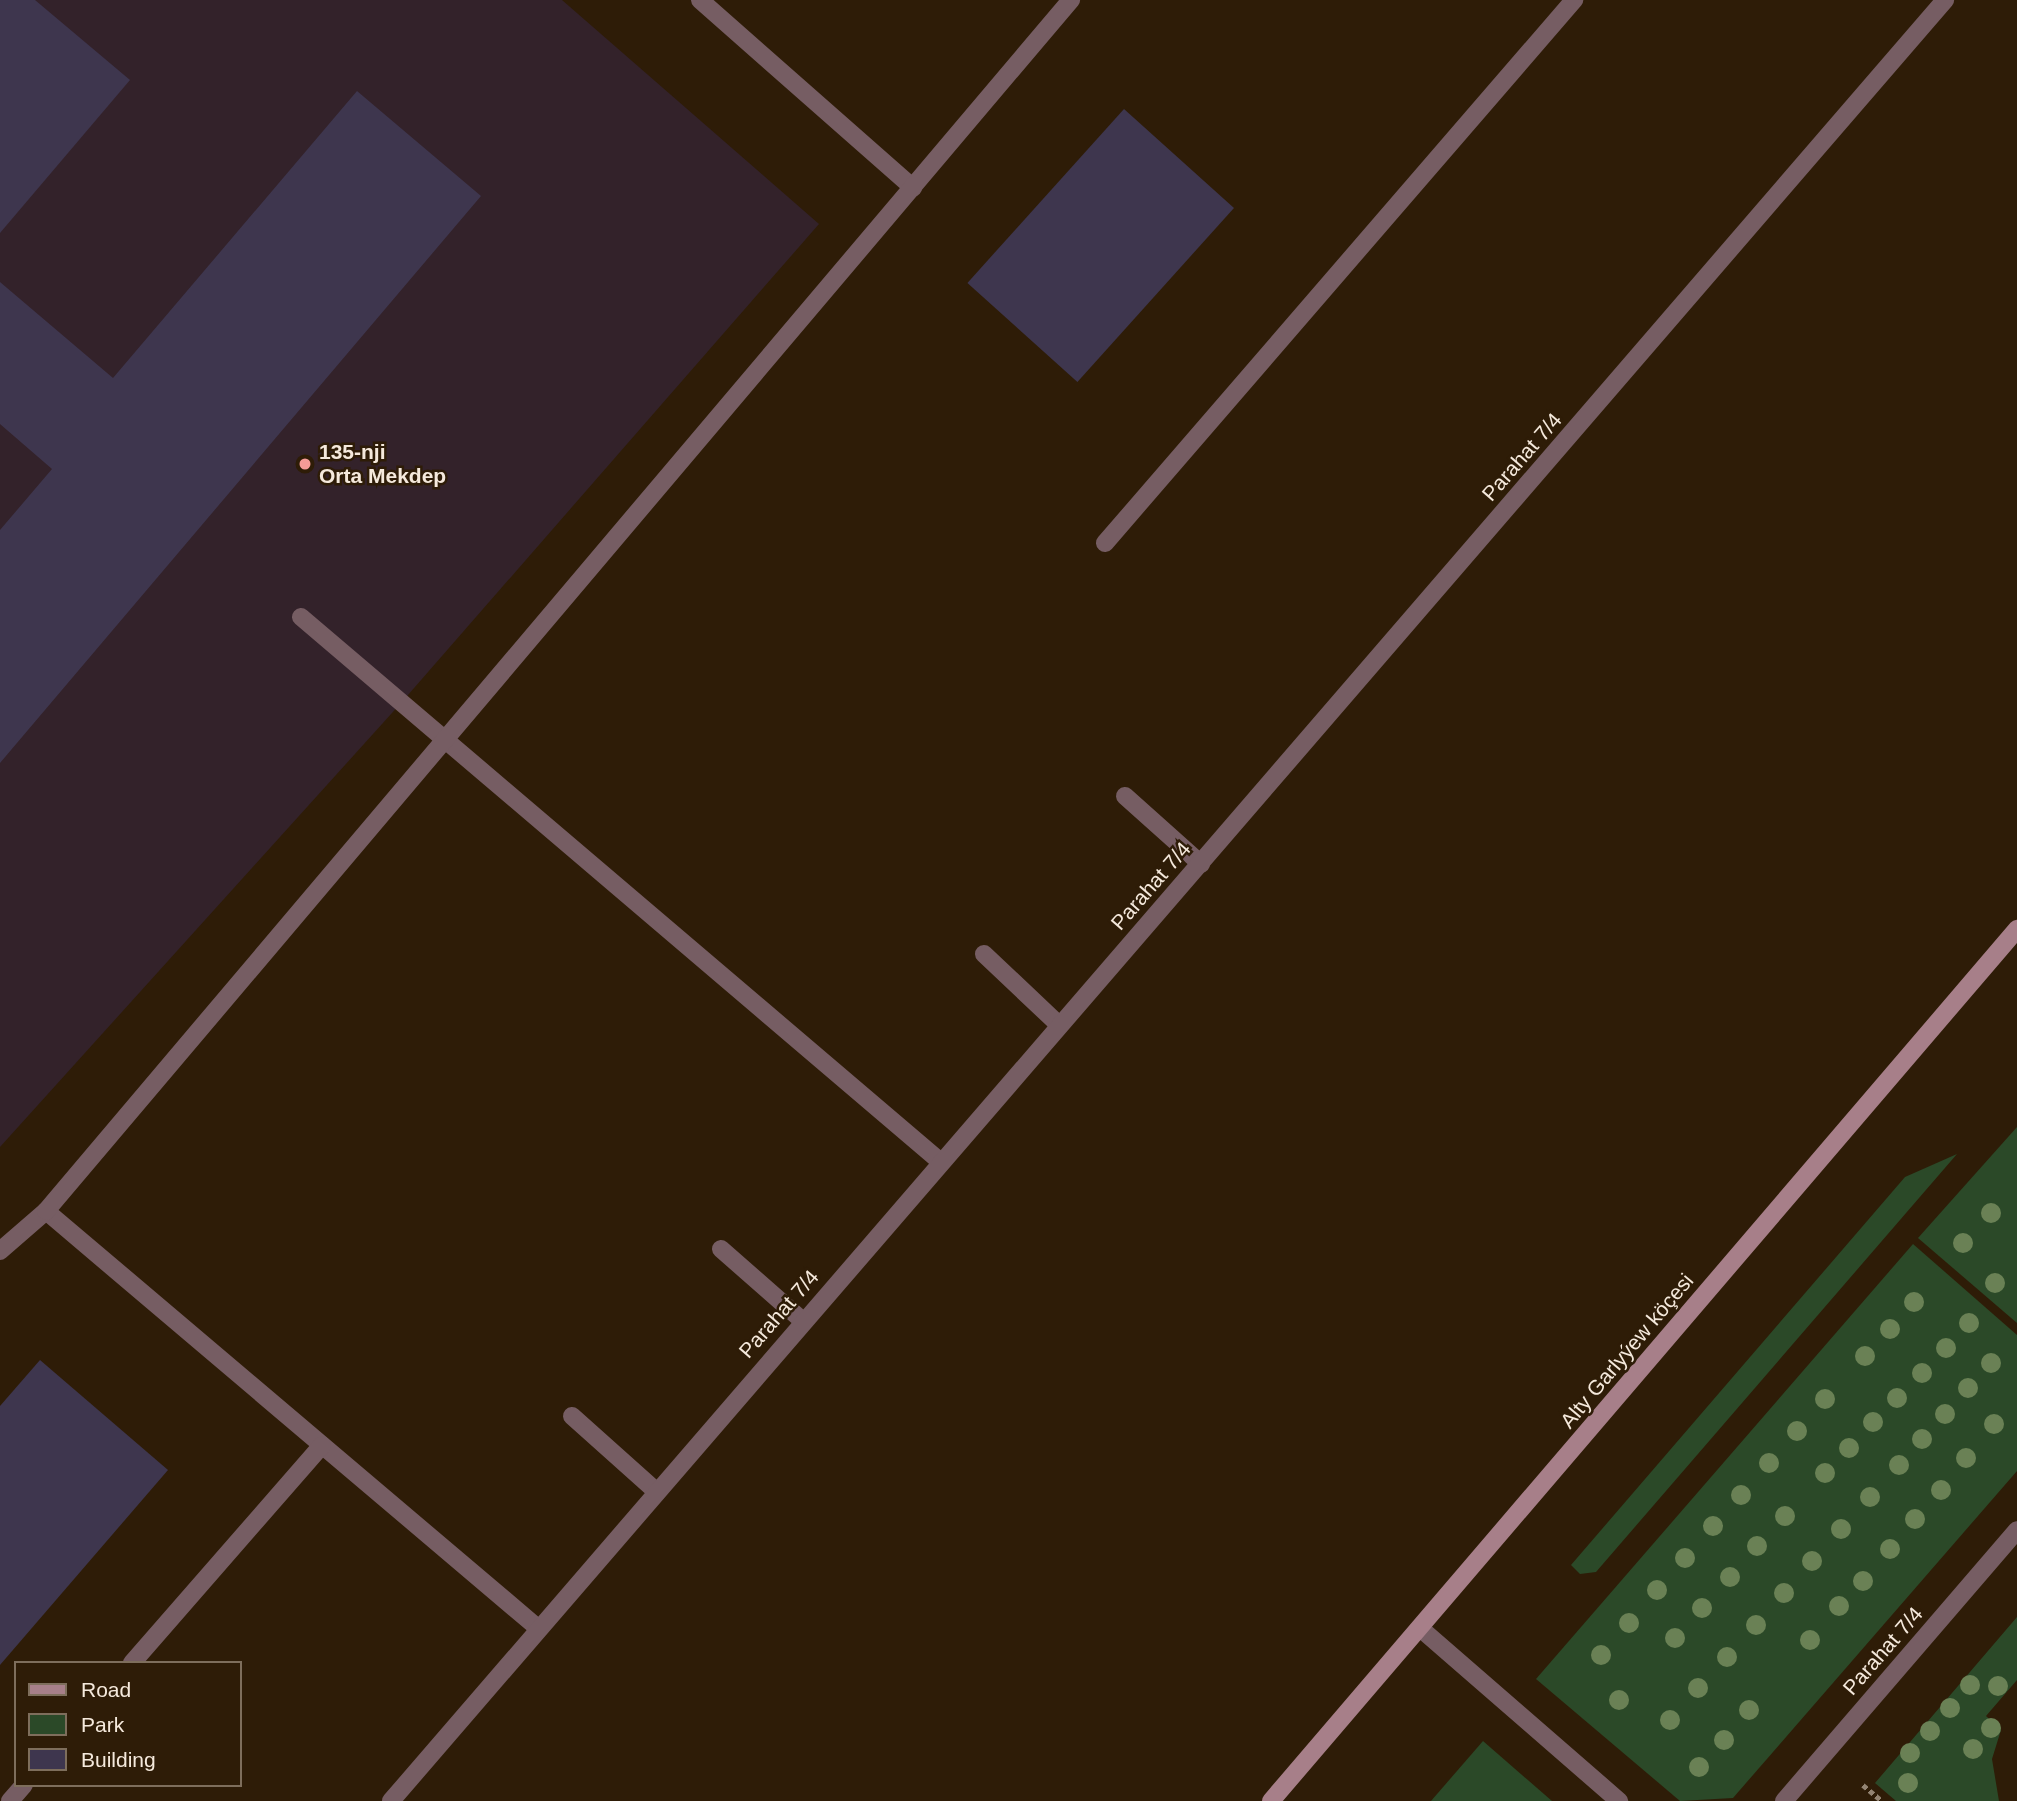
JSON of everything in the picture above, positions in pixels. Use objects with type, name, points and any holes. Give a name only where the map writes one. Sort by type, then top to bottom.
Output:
[{"type":"street","points":[[700,0],[913,188]]},
{"type":"street","points":[[0,1251],[46,1211],[1071,0]]},
{"type":"street","points":[[1105,543],[1574,0]]},
{"type":"street","name":"Parahat 7/4","points":[[391,1801],[1945,0]]},
{"type":"street","points":[[301,617],[940,1162]]},
{"type":"street","points":[[1125,796],[1201,864]]},
{"type":"street","name":"Alty Garlyýew köçesi","points":[[1271,1801],[2017,929]]},
{"type":"street","points":[[984,954],[1059,1026]]},
{"type":"street","points":[[46,1211],[539,1629]]},
{"type":"street","points":[[721,1249],[803,1321]]},
{"type":"street","points":[[572,1416],[657,1492]]},
{"type":"street","points":[[134,1661],[322,1446]]},
{"type":"street","name":"Parahat 7/4","points":[[1784,1801],[2017,1530]]},
{"type":"street","points":[[1420,1628],[1619,1801]]},
{"type":"street","points":[[10,1801],[22,1787]]},
{"type":"path","points":[[1863,1785],[1882,1801]]},
{"type":"shaded area","name":"135-nji Orta Mekdep","points":[[0,0],[562,0],[819,224],[401,703],[0,1147]]},
{"type":"green space","points":[[2017,1127],[2017,1323],[1918,1238]]},
{"type":"green space","points":[[1957,1154],[1596,1572],[1580,1574],[1571,1565],[1905,1177]]},
{"type":"green space","points":[[1913,1244],[2017,1335],[2017,1471],[1733,1798],[1680,1801],[1536,1679]]},
{"type":"green space","points":[[2017,1617],[2017,1680],[1986,1716],[2001,1730],[1992,1759],[1999,1801],[1896,1801],[1875,1783]]},
{"type":"green space","points":[[1483,1741],[1552,1801],[1431,1801]]},
{"type":"building","points":[[0,0],[35,0],[130,80],[0,233]]},
{"type":"building","points":[[357,91],[481,196],[0,763],[0,530],[52,469],[0,424],[0,282],[113,378]]},
{"type":"building","points":[[1124,109],[1234,208],[1077,382],[967,283]]},
{"type":"building","points":[[40,1360],[168,1470],[0,1665],[0,1406]]},
{"type":"place","name":"135-nji Orta Mekdep","points":[[305,464]]}]
